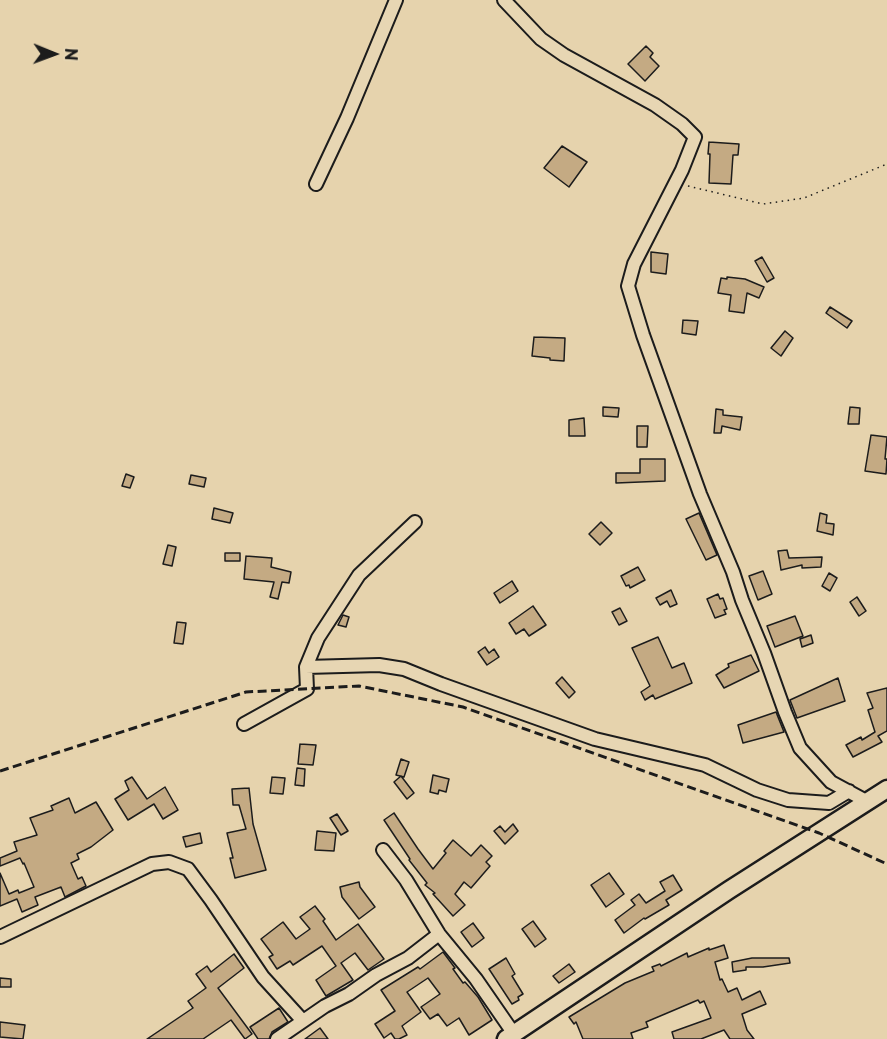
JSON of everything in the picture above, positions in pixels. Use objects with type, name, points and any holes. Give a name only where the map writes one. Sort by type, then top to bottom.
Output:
[{"type":"street","points":[[316,184],[347,118],[396,0]]},
{"type":"street","points":[[504,0],[541,39],[655,105],[682,123],[695,137],[682,170],[638,256],[628,286],[700,494],[733,572],[800,748],[831,782],[868,802]]},
{"type":"street","points":[[244,724],[307,688],[306,668],[318,638],[359,575],[415,522]]},
{"type":"street","points":[[306,668],[379,665],[404,669],[596,740],[705,765],[757,790],[788,800],[829,803],[849,791]]},
{"type":"street","points":[[383,850],[406,880],[439,934],[476,979],[510,1036],[729,890],[887,789]]},
{"type":"street","points":[[0,937],[152,864],[169,862],[188,869],[263,977],[303,1021]]},
{"type":"street","points":[[278,1039],[325,1006],[408,958],[439,934]]},
{"type":"path","points":[[675,183],[763,204],[804,198],[887,164]]},
{"type":"building","points":[[646,46],[653,53],[650,57],[659,66],[645,81],[628,64]]},
{"type":"building","points":[[709,142],[739,144],[738,155],[733,155],[731,184],[709,183]]},
{"type":"building","points":[[562,146],[587,162],[569,187],[544,168]]},
{"type":"building","points":[[651,252],[668,254],[666,274],[651,272]]},
{"type":"building","points":[[762,257],[774,278],[767,282],[755,261]]},
{"type":"building","points":[[727,277],[745,279],[764,287],[759,298],[747,293],[744,313],[729,311],[731,295],[718,293],[721,278],[727,279]]},
{"type":"building","points":[[830,307],[852,321],[847,328],[826,313]]},
{"type":"building","points":[[683,320],[698,321],[696,335],[682,333]]},
{"type":"building","points":[[785,331],[793,338],[781,356],[771,348]]},
{"type":"building","points":[[534,337],[565,338],[564,361],[532,356]]},
{"type":"building","points":[[603,407],[619,408],[618,417],[603,416]]},
{"type":"building","points":[[850,407],[860,408],[859,424],[848,424]]},
{"type":"building","points":[[716,409],[723,410],[723,415],[742,417],[740,430],[722,426],[721,433],[714,433]]},
{"type":"building","points":[[584,418],[585,436],[569,436],[569,420]]},
{"type":"building","points":[[637,426],[648,426],[647,447],[637,447]]},
{"type":"building","points":[[871,435],[887,437],[886,474],[865,471]]},
{"type":"building","points":[[640,459],[665,459],[665,481],[616,483],[616,473],[640,473]]},
{"type":"building","points":[[126,474],[134,477],[130,488],[122,486]]},
{"type":"building","points":[[191,475],[206,478],[204,487],[189,484]]},
{"type":"building","points":[[214,508],[233,513],[230,523],[212,519]]},
{"type":"building","points":[[699,513],[717,555],[706,560],[686,519]]},
{"type":"building","points":[[820,513],[827,515],[826,523],[834,524],[833,535],[817,531]]},
{"type":"building","points":[[601,522],[612,533],[600,545],[589,534]]},
{"type":"building","points":[[168,545],[176,547],[172,566],[163,564]]},
{"type":"building","points":[[787,550],[789,558],[822,557],[821,567],[802,568],[802,565],[781,570],[778,551]]},
{"type":"building","points":[[225,553],[240,553],[240,561],[225,561]]},
{"type":"building","points":[[246,556],[272,558],[271,567],[291,572],[289,583],[282,582],[278,599],[270,597],[274,582],[244,579]]},
{"type":"building","points":[[638,567],[645,580],[630,588],[629,585],[626,586],[621,576]]},
{"type":"building","points":[[763,571],[772,594],[758,600],[749,576]]},
{"type":"building","points":[[829,573],[837,578],[830,591],[822,586]]},
{"type":"building","points":[[512,581],[518,591],[500,603],[494,593]]},
{"type":"building","points":[[671,590],[677,604],[670,607],[667,601],[660,605],[656,598]]},
{"type":"building","points":[[718,594],[720,599],[723,598],[727,609],[724,610],[726,614],[715,618],[707,599]]},
{"type":"building","points":[[857,597],[866,611],[859,616],[850,602]]},
{"type":"building","points":[[533,606],[546,625],[529,636],[524,629],[516,634],[509,623]]},
{"type":"building","points":[[620,608],[627,621],[619,625],[612,612]]},
{"type":"building","points":[[343,615],[349,617],[346,627],[338,625]]},
{"type":"building","points":[[795,616],[803,636],[775,647],[767,626]]},
{"type":"building","points":[[177,622],[186,623],[183,644],[174,643]]},
{"type":"building","points":[[811,635],[813,643],[802,647],[800,639]]},
{"type":"building","points":[[658,637],[672,668],[684,663],[692,683],[655,699],[653,695],[645,700],[641,692],[650,686],[632,648]]},
{"type":"building","points":[[485,647],[489,653],[494,649],[499,657],[487,665],[478,652]]},
{"type":"building","points":[[751,655],[759,671],[724,688],[716,675],[729,667],[728,664]]},
{"type":"building","points":[[562,677],[575,692],[569,698],[556,683]]},
{"type":"building","points":[[838,678],[845,701],[797,718],[790,700]]},
{"type":"building","points":[[887,688],[887,731],[878,736],[882,742],[853,757],[846,745],[861,737],[862,740],[875,732],[868,710],[873,708],[867,693]]},
{"type":"building","points":[[776,712],[784,732],[743,743],[738,725]]},
{"type":"building","points":[[300,744],[316,745],[313,765],[298,764]]},
{"type":"building","points":[[401,759],[409,762],[404,777],[396,775]]},
{"type":"building","points":[[297,768],[305,769],[304,786],[295,785]]},
{"type":"building","points":[[433,775],[449,779],[446,792],[439,790],[438,794],[430,792]]},
{"type":"building","points":[[401,776],[414,793],[407,799],[394,782]]},
{"type":"building","points":[[132,777],[147,799],[165,787],[178,810],[163,819],[154,804],[128,820],[115,799],[129,790],[125,781]]},
{"type":"building","points":[[272,777],[285,778],[283,794],[270,793]]},
{"type":"building","points":[[249,788],[253,824],[266,870],[235,878],[227,833],[246,829],[239,805],[233,805],[232,789]]},
{"type":"building","points":[[69,798],[75,813],[96,802],[113,830],[91,847],[77,854],[79,859],[71,863],[78,879],[82,877],[86,886],[65,897],[61,887],[35,897],[38,905],[22,912],[17,899],[0,906],[0,873],[9,894],[34,887],[20,858],[0,866],[0,858],[17,851],[14,842],[37,835],[30,818],[53,810],[51,806]]},
{"type":"building","points":[[394,813],[433,869],[453,840],[471,856],[481,845],[492,856],[486,862],[490,866],[471,888],[464,882],[455,894],[465,905],[453,916],[433,894],[435,893],[425,885],[427,883],[409,860],[384,820]]},
{"type":"building","points":[[337,814],[348,831],[341,835],[330,818]]},
{"type":"building","points":[[513,824],[518,831],[505,844],[494,831],[500,826],[505,832]]},
{"type":"building","points":[[317,831],[336,833],[334,851],[315,850]]},
{"type":"building","points":[[200,833],[202,843],[186,847],[183,837]]},
{"type":"building","points":[[609,873],[624,894],[606,907],[591,885]]},
{"type":"building","points":[[673,875],[682,890],[666,900],[669,905],[644,918],[624,933],[615,920],[635,905],[631,900],[639,894],[646,903],[665,891],[660,882]]},
{"type":"building","points":[[359,882],[360,887],[375,907],[359,919],[342,897],[340,887]]},
{"type":"building","points":[[315,906],[336,940],[358,924],[384,959],[368,970],[355,953],[341,963],[353,980],[326,996],[316,980],[336,966],[322,946],[293,965],[290,961],[277,969],[269,957],[273,955],[261,939],[283,922],[296,939],[310,929],[300,917]]},
{"type":"building","points":[[533,921],[546,939],[535,947],[522,929]]},
{"type":"building","points":[[473,923],[484,938],[472,947],[461,932]]},
{"type":"building","points":[[724,945],[728,958],[715,962],[720,980],[722,979],[728,992],[737,988],[742,1000],[760,991],[766,1004],[742,1014],[747,1030],[754,1039],[730,1039],[724,1030],[701,1039],[674,1039],[672,1032],[711,1018],[704,1001],[700,1003],[698,1000],[646,1022],[648,1027],[631,1033],[633,1039],[583,1039],[576,1022],[574,1024],[569,1017],[625,983],[654,971],[652,967],[660,964],[661,966],[687,953],[688,957],[709,948],[709,950]]},
{"type":"building","points":[[443,952],[463,983],[465,982],[478,997],[492,1020],[469,1035],[459,1018],[447,1026],[438,1014],[430,1019],[421,1007],[440,994],[428,978],[407,992],[421,1012],[402,1026],[407,1035],[395,1039],[391,1033],[384,1038],[375,1024],[395,1011],[381,990],[418,967],[420,969]]},
{"type":"building","points":[[234,954],[244,968],[218,988],[252,1034],[245,1039],[231,1020],[203,1039],[147,1039],[193,1008],[188,1001],[206,988],[196,974],[207,966],[211,972]]},
{"type":"building","points":[[506,958],[515,974],[512,976],[523,994],[512,1004],[489,969]]},
{"type":"building","points":[[752,958],[789,958],[790,963],[746,967],[746,970],[733,972],[732,962]]},
{"type":"building","points":[[569,964],[575,972],[559,983],[553,976]]},
{"type":"building","points":[[0,978],[11,979],[11,987],[0,987]]},
{"type":"building","points":[[279,1008],[288,1022],[272,1032],[269,1039],[258,1039],[250,1027]]},
{"type":"building","points":[[0,1022],[25,1025],[23,1039],[0,1037]]},
{"type":"building","points":[[320,1028],[328,1039],[305,1039]]},
{"type":"railway","points":[[0,771],[246,692],[359,686],[463,707],[819,833],[887,864]]}]
